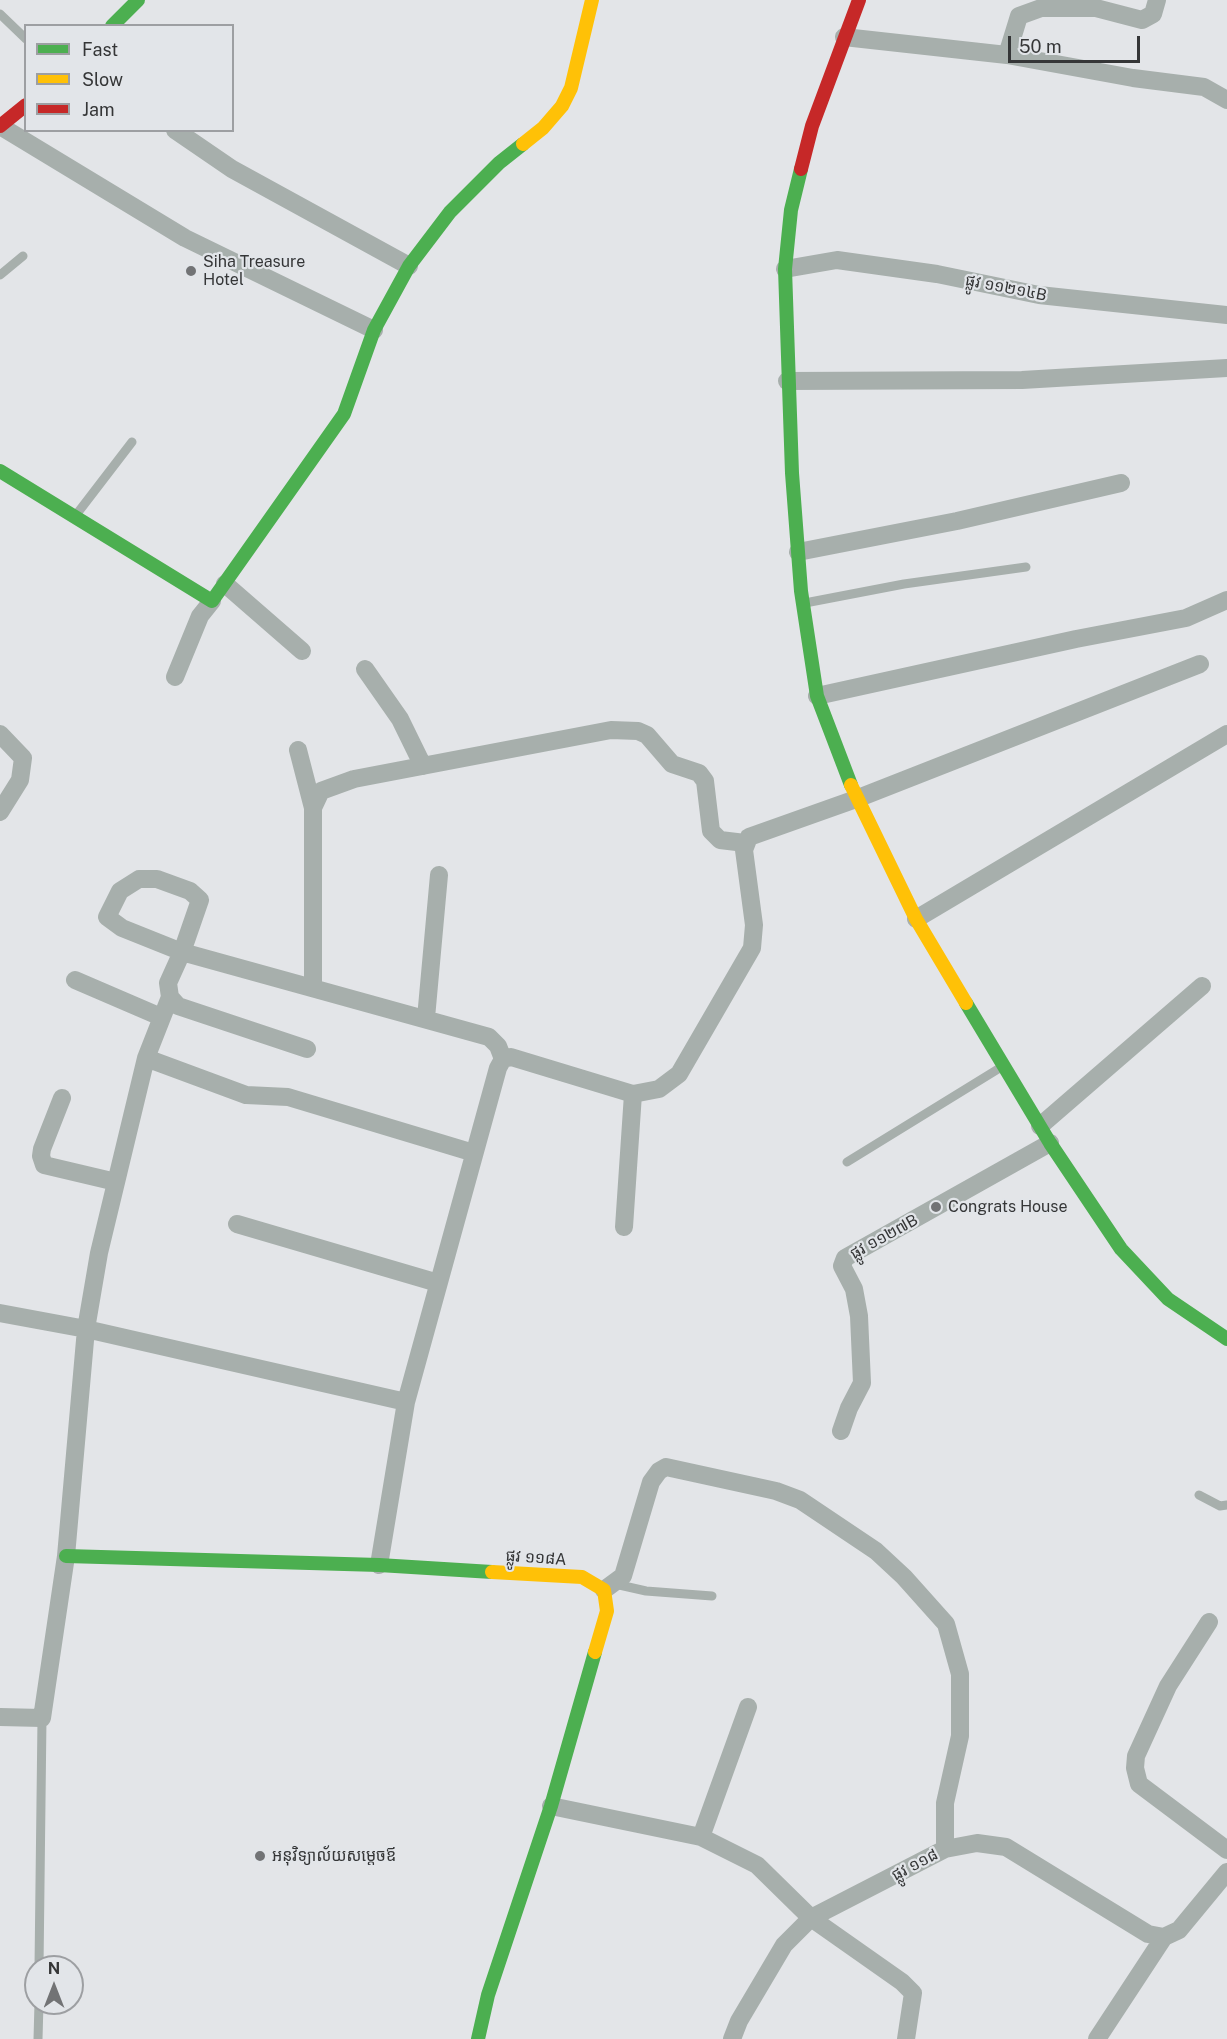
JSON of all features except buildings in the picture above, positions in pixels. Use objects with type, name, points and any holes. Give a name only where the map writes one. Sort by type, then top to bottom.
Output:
[{"type":"street","points":[[114,24],[138,0]]},
{"type":"street","points":[[175,677],[200,616],[344,414],[374,330],[409,266],[450,212],[499,163],[543,128],[562,106],[571,88],[592,0]]},
{"type":"street","points":[[859,0],[812,126],[791,210],[785,269],[787,381],[798,552],[803,604],[817,696],[856,799],[916,919],[1050,1143],[1121,1249],[1168,1299],[1227,1338]]},
{"type":"street","points":[[1007,55],[1019,16],[1041,8],[1096,8],[1142,20],[1153,14],[1156,0]]},
{"type":"street","points":[[844,37],[1007,55],[1133,78],[1204,87],[1227,100]]},
{"type":"street","points":[[24,107],[0,126],[185,237],[374,330]]},
{"type":"street","points":[[178,132],[232,169],[409,266]]},
{"type":"street","name":"ផ្លូវ ១១២១៤B","points":[[785,269],[837,260],[937,274],[1050,297],[1227,315]]},
{"type":"street","points":[[787,381],[1022,380],[1227,368]]},
{"type":"street","points":[[0,471],[212,601]]},
{"type":"street","points":[[798,552],[957,521],[1121,483]]},
{"type":"street","points":[[225,584],[302,651]]},
{"type":"street","points":[[817,696],[1076,639],[1186,618],[1227,600]]},
{"type":"street","points":[[379,1565],[406,1402],[498,1068],[503,1059],[511,1057],[633,1094],[659,1089],[679,1074],[752,948],[754,925],[745,843],[749,837],[856,799],[1200,664]]},
{"type":"street","points":[[365,669],[400,718],[423,766]]},
{"type":"street","points":[[313,808],[321,791],[336,784],[611,730],[638,731],[647,735],[672,764],[699,773],[705,781],[711,831],[724,842],[745,843]]},
{"type":"street","points":[[0,734],[23,758],[20,780],[0,812]]},
{"type":"street","points":[[916,919],[1227,734]]},
{"type":"street","points":[[298,750],[313,808],[313,988]]},
{"type":"street","points":[[426,1018],[439,875]]},
{"type":"street","points":[[0,1717],[42,1718],[66,1556],[86,1329],[99,1253],[146,1058],[170,997],[168,983],[182,952],[200,900],[190,891],[157,879],[139,879],[120,891],[107,917],[122,928],[182,952],[489,1037],[498,1046],[503,1059]]},
{"type":"street","points":[[75,980],[161,1017]]},
{"type":"street","points":[[1040,1126],[1202,986]]},
{"type":"street","points":[[170,997],[178,1006],[307,1049]]},
{"type":"street","points":[[146,1058],[246,1095],[288,1097],[474,1153]]},
{"type":"street","points":[[624,1227],[633,1094]]},
{"type":"street","points":[[62,1098],[42,1149],[41,1156],[44,1165],[116,1182]]},
{"type":"street","name":"ផ្លូវ ១១២៧B","points":[[841,1431],[849,1408],[862,1383],[860,1316],[854,1288],[842,1266],[845,1258],[1050,1143]]},
{"type":"street","points":[[237,1224],[438,1283]]},
{"type":"street","points":[[0,1313],[86,1329],[406,1402]]},
{"type":"street","points":[[478,2039],[488,1995],[551,1806],[607,1611],[609,1587],[623,1576],[651,1482],[659,1471],[666,1467],[776,1491],[800,1500],[876,1551],[904,1577],[946,1624],[960,1674],[960,1736],[945,1803],[945,1849]]},
{"type":"street","name":"ផ្លូវ ១១៨A","points":[[66,1556],[379,1565],[582,1577],[609,1587]]},
{"type":"street","points":[[1209,1622],[1168,1686],[1136,1756],[1135,1768],[1138,1784],[1227,1850]]},
{"type":"street","points":[[701,1837],[748,1707]]},
{"type":"street","points":[[551,1806],[701,1837],[757,1865],[811,1918],[902,1982],[913,1993],[906,2039]]},
{"type":"street","name":"ផ្លូវ ១១៨","points":[[732,2039],[739,2021],[784,1945],[811,1918],[945,1849],[978,1843],[1006,1847],[1148,1934],[1164,1937]]},
{"type":"street","points":[[1097,2039],[1164,1937],[1179,1930],[1227,1872]]},
{"type":"lane","points":[[0,14],[24,37]]},
{"type":"lane","points":[[0,275],[23,256]]},
{"type":"lane","points":[[75,517],[132,442]]},
{"type":"lane","points":[[803,604],[904,584],[1026,567]]},
{"type":"lane","points":[[847,1162],[1005,1065]]},
{"type":"lane","points":[[1199,1495],[1220,1506],[1227,1505]]},
{"type":"lane","points":[[609,1587],[712,1596]]},
{"type":"lane","points":[[39,1955],[42,1718]]},
{"type":"lane","points":[[38,2039],[39,2015]]},
{"type":"traffic: fast","points":[[114,24],[138,0]]},
{"type":"traffic: fast","points":[[0,471],[212,601],[344,414],[374,330],[409,266],[450,212],[499,163],[523,144]]},
{"type":"traffic: fast","points":[[801,169],[791,210],[785,269],[792,473],[801,591],[817,696],[851,785]]},
{"type":"traffic: fast","points":[[966,1003],[1050,1143],[1121,1249],[1168,1299],[1227,1339]]},
{"type":"traffic: fast","points":[[66,1556],[379,1565],[492,1572]]},
{"type":"traffic: fast","points":[[478,2039],[488,1995],[551,1806],[595,1652]]},
{"type":"traffic: slow","points":[[523,144],[543,128],[562,106],[571,88],[592,0]]},
{"type":"traffic: slow","points":[[851,785],[916,919],[966,1003]]},
{"type":"traffic: slow","points":[[492,1572],[582,1577],[604,1590],[607,1611],[595,1652]]},
{"type":"traffic: jam","points":[[801,169],[812,126],[859,0]]},
{"type":"traffic: jam","points":[[0,126],[24,107]]},
{"type":"place","name":"Siha Treasure Hotel","points":[[191,271]]},
{"type":"place","name":"Congrats House","points":[[936,1207]]},
{"type":"place","name":"អនុវិទ្យាល័យសម្តេចឪ","points":[[260,1856]]}]
